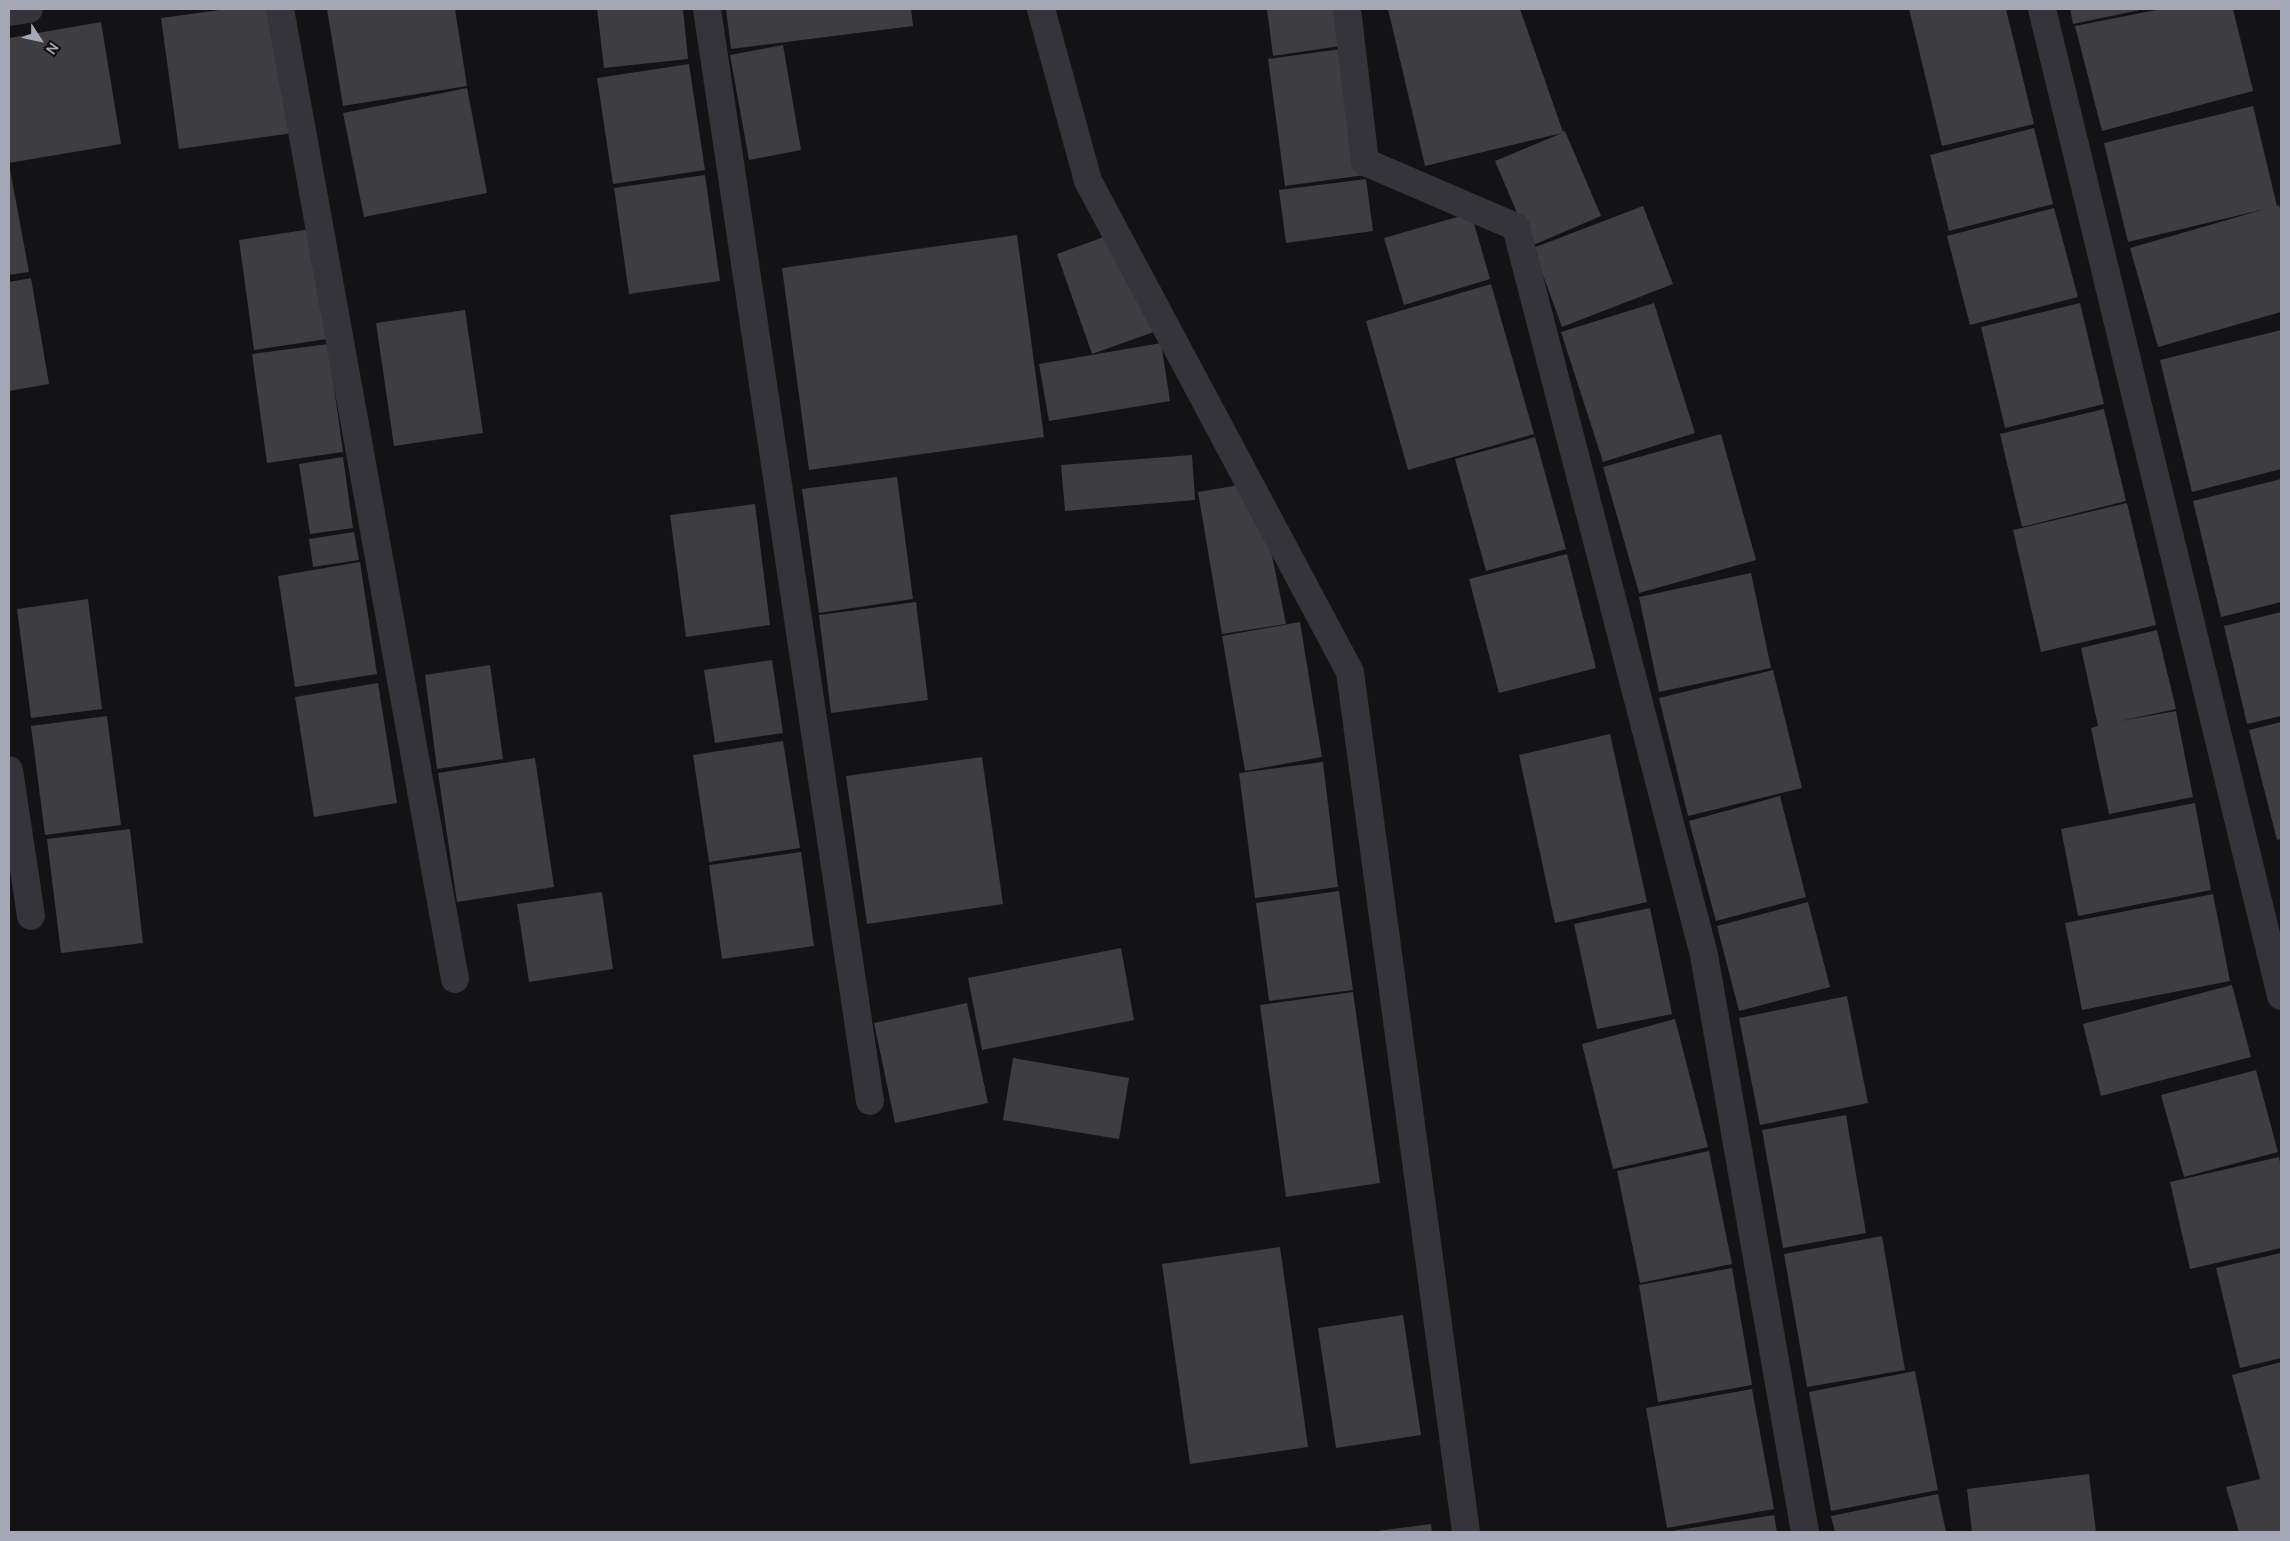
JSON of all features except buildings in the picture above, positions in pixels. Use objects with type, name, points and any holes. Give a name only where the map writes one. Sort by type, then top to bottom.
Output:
[{"type":"street","points":[[9,12],[29,9]]},
{"type":"street","points":[[280,9],[455,979]]},
{"type":"street","points":[[707,9],[870,1101]]},
{"type":"street","points":[[1040,9],[1088,182],[1350,672],[1466,1532]]},
{"type":"street","points":[[1347,9],[1365,162],[1516,227],[1704,955],[1805,1532]]},
{"type":"street","points":[[2042,9],[2281,996]]},
{"type":"street","points":[[9,770],[31,916]]}]
